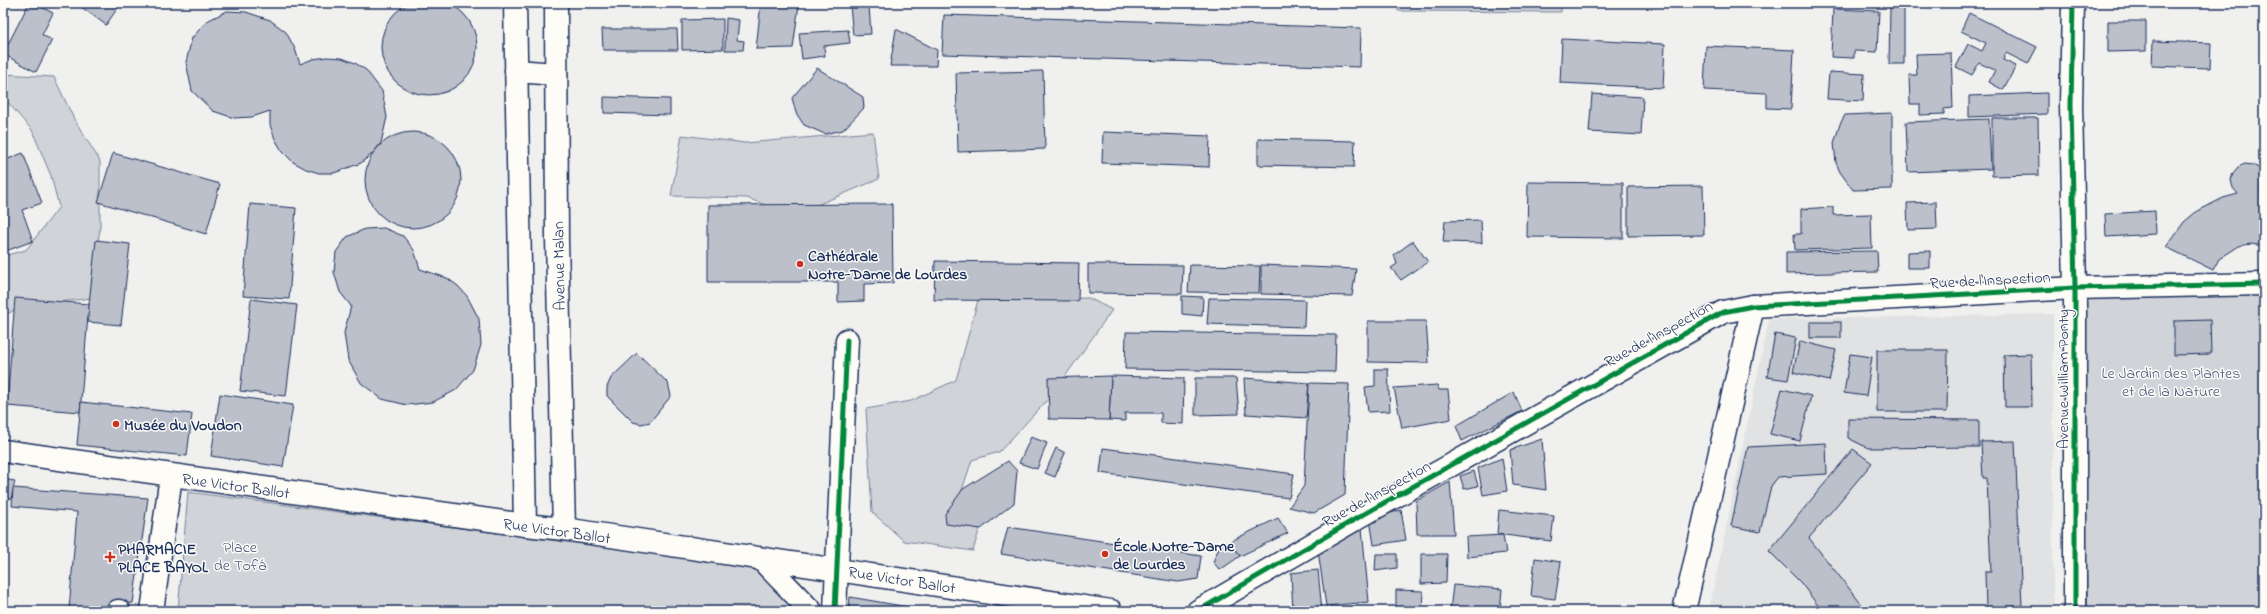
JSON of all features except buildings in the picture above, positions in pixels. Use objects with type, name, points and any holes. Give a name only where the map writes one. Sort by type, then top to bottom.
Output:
[{"type":"street","points":[[515,3],[525,525]]},
{"type":"street","name":"Avenue Malan","points":[[556,3],[557,239],[564,529]]},
{"type":"street","name":"Avenue William Ponty","points":[[2073,3],[2071,106],[2075,288],[2075,611]]},
{"type":"street","points":[[516,71],[556,74]]},
{"type":"street","name":"Rue de l'Inspection","points":[[1198,611],[1359,517],[1714,316],[1733,309],[1754,306],[2075,288],[2264,284]]},
{"type":"street","points":[[1684,611],[1754,306]]},
{"type":"street","points":[[835,611],[847,340]]},
{"type":"street","name":"Rue Victor Ballot","points":[[3,451],[171,476],[525,525],[564,529],[761,560],[1111,611]]},
{"type":"street","points":[[152,611],[171,476]]},
{"type":"street","points":[[761,560],[811,611]]},
{"type":"shaded area","points":[[2053,314],[2053,611],[1709,611],[1769,319]]},
{"type":"green space","points":[[1399,3],[1561,3],[1561,12],[1398,11]]},
{"type":"green space","points":[[3,74],[54,77],[74,119],[100,161],[100,228],[91,298],[21,307],[3,316],[3,256],[26,250],[59,207],[51,176],[32,130],[3,97]]},
{"type":"green space","points":[[873,132],[879,179],[793,215],[747,198],[671,196],[682,135],[745,143]]},
{"type":"green space","name":"Le Jardin des Plantes et de la Nature","points":[[2264,284],[2264,611],[2088,611],[2075,288]]},
{"type":"green space","points":[[1089,298],[1112,310],[1052,395],[999,452],[972,460],[955,511],[983,517],[973,551],[904,541],[872,512],[866,409],[911,401],[956,380],[978,300]]},
{"type":"green space","name":"Place de Tofá","points":[[188,492],[754,567],[798,611],[178,611]]},
{"type":"cycle path","points":[[2073,3],[2071,105],[2075,288],[2075,611]]},
{"type":"cycle path","points":[[1198,611],[1359,517],[1723,312],[1753,306],[2075,288],[2264,284]]},
{"type":"cycle path","points":[[835,611],[847,340]]},
{"type":"place","name":"Cathédrale Notre-Dame de Lourdes","points":[[800,264]]},
{"type":"place","name":"Musée du Voudon","points":[[116,424]]},
{"type":"place","name":"École Notre-Dame de Lourdes","points":[[1105,554]]},
{"type":"place","name":"PHARMACIE PLACE BAYOL","points":[[110,557]]}]
